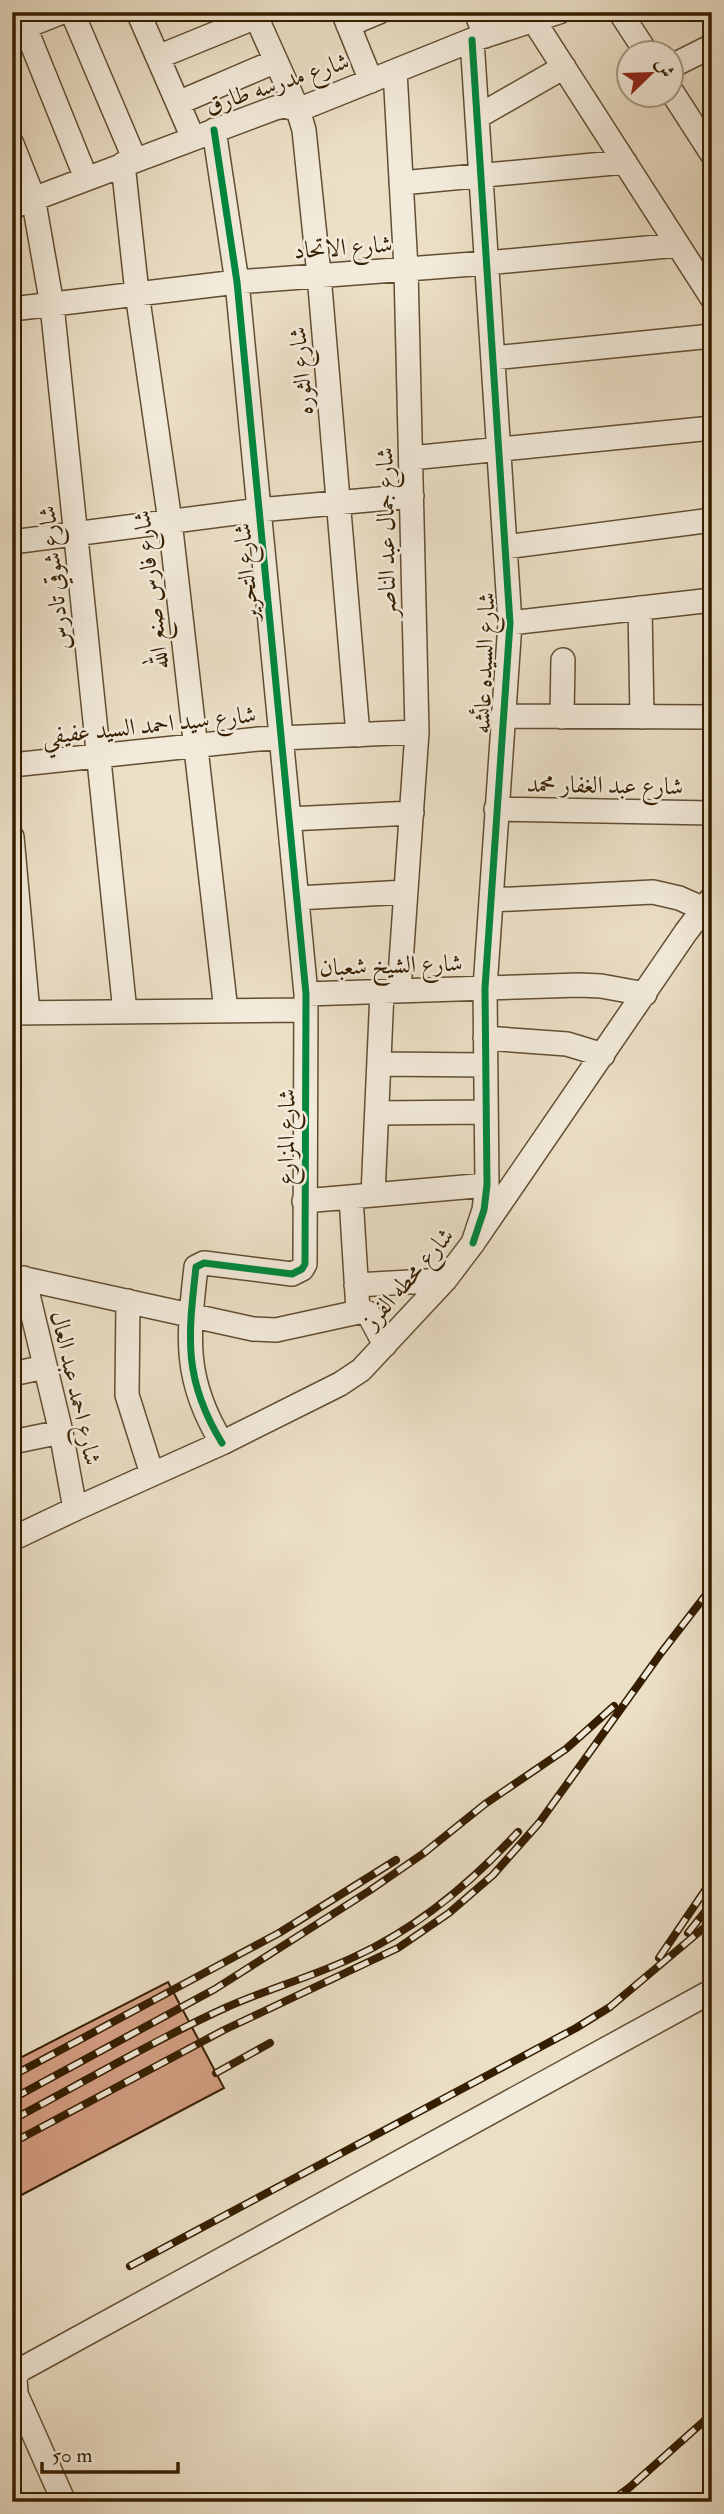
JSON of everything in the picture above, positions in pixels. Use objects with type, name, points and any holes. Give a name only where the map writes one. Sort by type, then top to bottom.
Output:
[{"type":"street","points":[[62,12],[19,29],[86,178]]},
{"type":"street","name":"شارع فارس صنع الله","points":[[72,12],[129,162],[137,293],[170,521],[226,1011]]},
{"type":"street","name":"شارع التحرير","points":[[138,12],[178,103],[204,134],[237,282],[306,1002]]},
{"type":"street","points":[[371,80],[345,19],[379,12]]},
{"type":"street","name":"شارع السيده عائشه","points":[[473,1243],[484,1210],[486,1185],[485,988],[510,623],[477,117],[479,38],[476,12]]},
{"type":"street","points":[[620,12],[637,38]]},
{"type":"street","points":[[158,57],[255,14]]},
{"type":"street","name":"شارع الثوره","points":[[255,14],[298,110],[304,130],[358,735]]},
{"type":"street","points":[[542,16],[564,68],[712,298]]},
{"type":"street","name":"شارع مدرسه طارق","points":[[23,202],[275,108],[285,106],[298,110],[479,38],[542,16]]},
{"type":"street","points":[[686,59],[712,46]]},
{"type":"street","points":[[178,103],[276,61]]},
{"type":"street","points":[[477,117],[564,68]]},
{"type":"street","name":"شارع جمال عبد الناصر","points":[[358,1311],[356,1285],[362,1196],[377,1113],[379,1064],[406,892],[417,732],[406,269],[395,71]]},
{"type":"street","points":[[682,108],[709,145]]},
{"type":"street","name":"شارع شوقي تادرس","points":[[12,144],[23,202],[52,305],[125,1012]]},
{"type":"street","points":[[401,183],[625,162]]},
{"type":"street","name":"شارع الاتحاد","points":[[12,309],[237,282],[678,245]]},
{"type":"street","points":[[493,358],[712,336]]},
{"type":"street","points":[[411,458],[712,428]]},
{"type":"street","points":[[12,542],[259,510],[412,496]]},
{"type":"street","points":[[505,547],[712,520]]},
{"type":"street","points":[[510,623],[712,600]]},
{"type":"street","points":[[640,608],[642,717]]},
{"type":"street","points":[[562,717],[563,660]]},
{"type":"street","points":[[502,716],[712,717]]},
{"type":"street","name":"شارع سيد احمد السيد عفيفي","points":[[12,765],[281,738],[417,732]]},
{"type":"street","name":"شارع عبد الغفار محمد","points":[[496,809],[712,813]]},
{"type":"street","points":[[289,819],[412,813]]},
{"type":"street","points":[[12,837],[20,1013]]},
{"type":"street","points":[[297,898],[406,892]]},
{"type":"street","points":[[491,900],[653,892],[708,904]]},
{"type":"street","name":"شارع محطه الفرز","points":[[12,1539],[222,1443],[340,1384],[361,1370],[445,1280],[473,1243],[708,904]]},
{"type":"street","name":"شارع الشيخ شعبان","points":[[20,1013],[226,1011],[391,991],[579,985],[645,995]]},
{"type":"street","name":"شارع المزارع","points":[[191,1315],[196,1267],[200,1264],[292,1274],[302,1269],[305,1264],[306,1002]]},
{"type":"street","points":[[485,1038],[567,1044],[603,1055]]},
{"type":"street","points":[[379,1064],[485,1065]]},
{"type":"street","points":[[377,1113],[485,1112]]},
{"type":"street","points":[[304,1201],[486,1185]]},
{"type":"street","points":[[18,1277],[264,1330],[287,1328],[358,1311],[368,1313],[385,1345]]},
{"type":"street","name":"شارع احمد عبد العال","points":[[18,1277],[61,1432],[75,1509]]},
{"type":"street","points":[[356,1285],[445,1280]]},
{"type":"street","points":[[128,1301],[127,1395],[152,1474]]},
{"type":"street","points":[[191,1315],[189,1345],[192,1375],[201,1404],[222,1443]]},
{"type":"street","points":[[12,1374],[45,1367]]},
{"type":"street","points":[[12,1443],[61,1432]]},
{"type":"street","points":[[64,2502],[16,2394],[15,2377],[20,2370],[712,1991]]},
{"type":"building","points":[[168,1982],[224,2088],[12,2200],[12,2062]]},
{"type":"railway","points":[[12,2143],[224,2030],[398,1948],[449,1913],[493,1875],[539,1823],[661,1653],[712,1587]]},
{"type":"railway","points":[[12,2099],[215,1989],[369,1891],[424,1853],[485,1804],[566,1749],[614,1706]]},
{"type":"railway","points":[[12,2120],[198,2021],[241,2001],[338,1964],[400,1932],[442,1903],[482,1869],[518,1832]]},
{"type":"railway","points":[[12,2076],[279,1933],[396,1860]]},
{"type":"railway","points":[[659,1958],[712,1880]]},
{"type":"railway","points":[[688,1933],[712,1903]]},
{"type":"railway","points":[[130,2266],[576,2028],[610,2007],[712,1921]]},
{"type":"railway","points":[[216,2073],[270,2043]]},
{"type":"railway","points":[[610,2502],[712,2414]]},
{"type":"railway","points":[[699,2502],[712,2484]]},
{"type":"cycle path","points":[[472,40],[510,623],[485,988],[487,1185],[484,1210],[473,1243]]},
{"type":"cycle path","points":[[214,130],[237,282],[306,994],[305,1264],[302,1269],[292,1274],[204,1263],[196,1267],[191,1315],[191,1358],[200,1398],[222,1443]]}]
